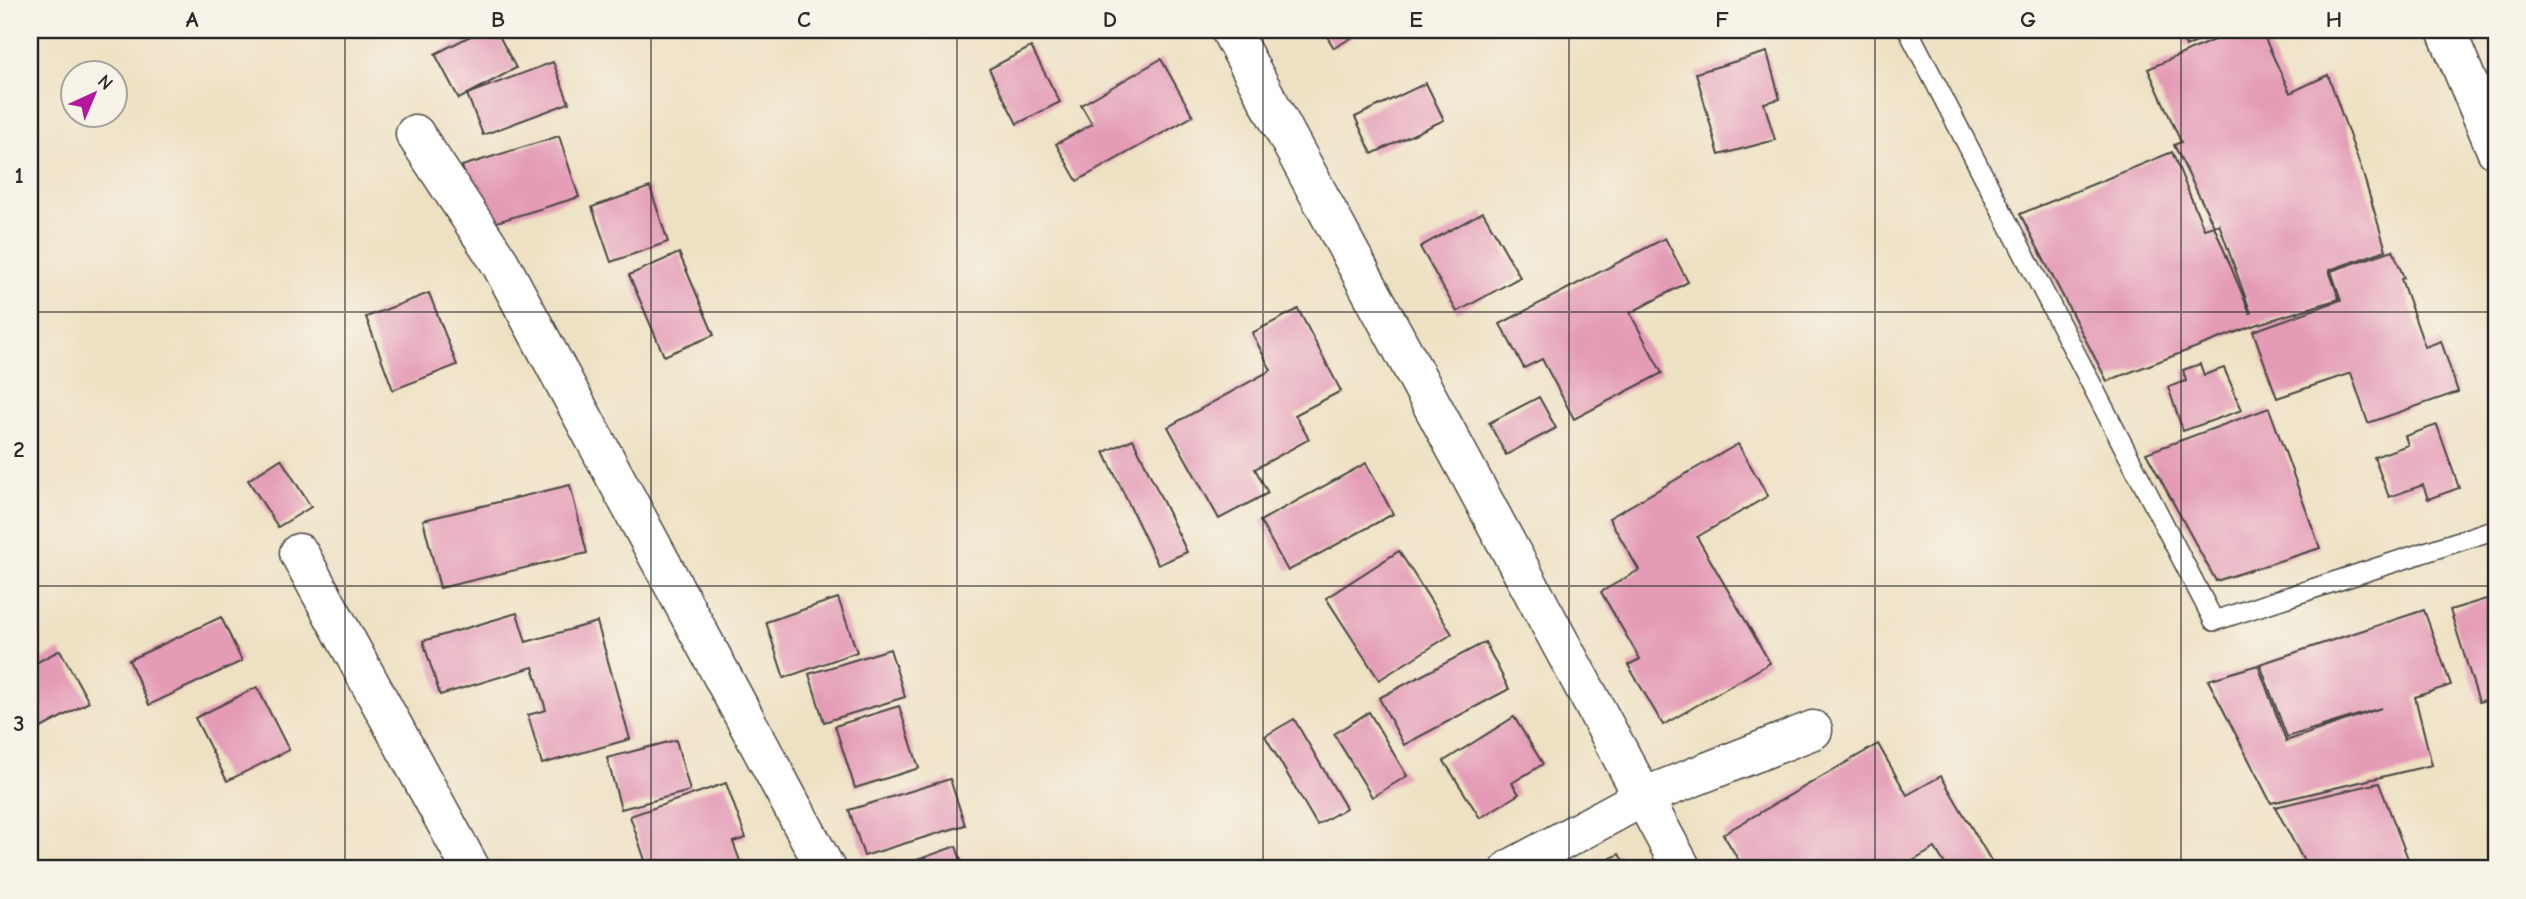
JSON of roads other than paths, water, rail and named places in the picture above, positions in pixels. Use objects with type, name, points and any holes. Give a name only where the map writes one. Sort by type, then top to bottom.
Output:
[{"type":"main road","points":[[1230,30],[1682,869]]},
{"type":"main road","points":[[2446,30],[2496,150]]},
{"type":"main road","points":[[415,134],[500,263],[826,869]]},
{"type":"main road","points":[[299,553],[471,869]]},
{"type":"main road","points":[[1510,869],[1643,797],[1814,730]]},
{"type":"lane","points":[[1908,30],[2214,621],[2496,530]]}]
